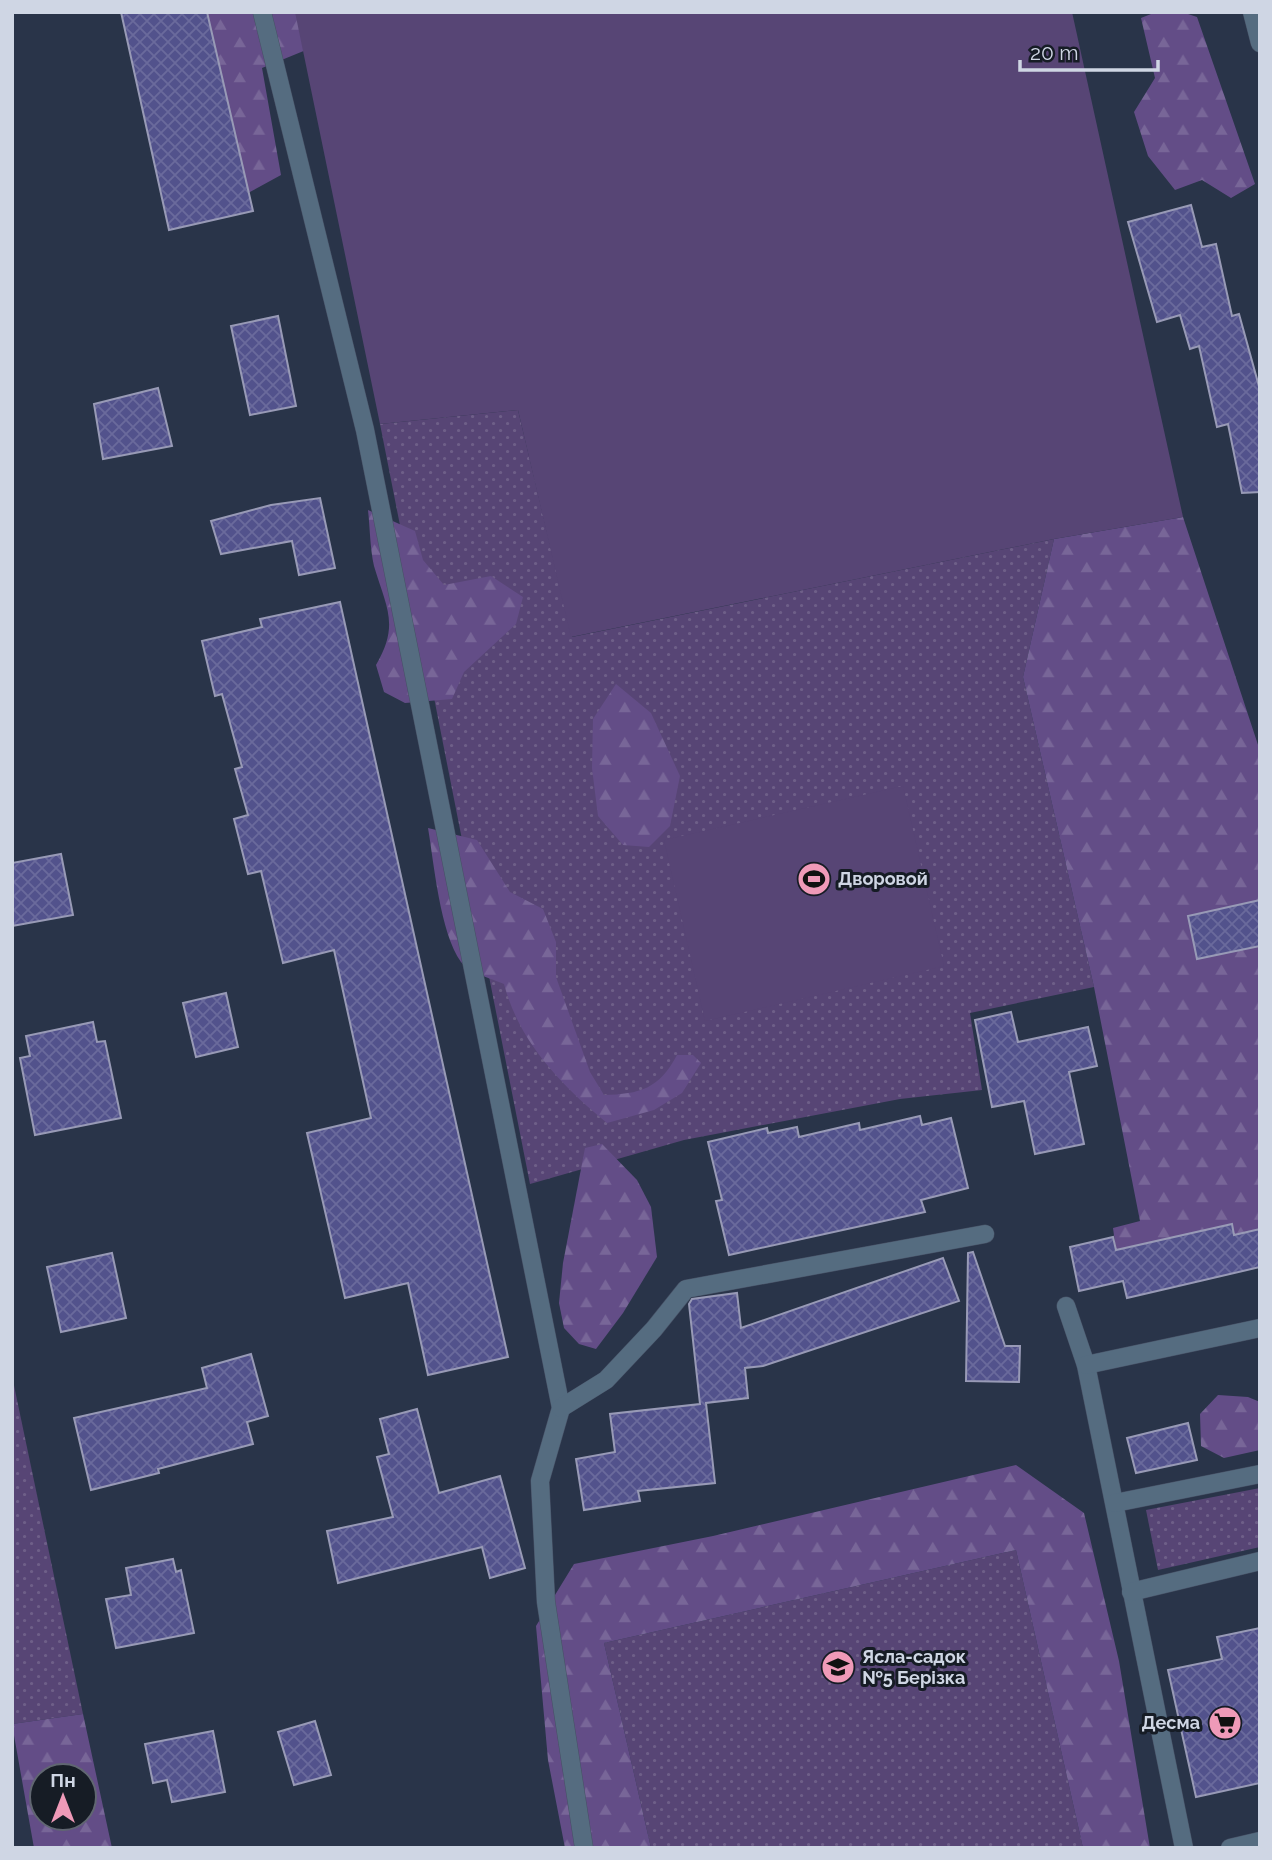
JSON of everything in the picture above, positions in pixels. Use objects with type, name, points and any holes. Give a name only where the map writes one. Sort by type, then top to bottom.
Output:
[{"type":"lane","points":[[262,12],[365,430],[561,1408],[540,1481],[546,1602],[584,1848]]},
{"type":"lane","points":[[1252,12],[1260,44]]},
{"type":"lane","points":[[561,1408],[606,1380],[654,1329],[686,1289],[985,1234]]},
{"type":"lane","points":[[1066,1307],[1086,1365],[1184,1848]]},
{"type":"lane","points":[[1086,1365],[1260,1328]]},
{"type":"lane","points":[[1115,1503],[1260,1474]]},
{"type":"lane","points":[[1131,1592],[1260,1561]]},
{"type":"lane","points":[[1230,1848],[1260,1841]]},
{"type":"shaded area","points":[[295,12],[1072,12],[1183,517],[1054,539],[571,637],[518,410],[380,424]]},
{"type":"shaded area","points":[[518,410],[572,637],[1054,539],[1023,677],[1094,987],[970,1013],[982,1090],[900,1099],[684,1140],[530,1184],[380,424]]},
{"type":"shaded area","points":[[903,786],[944,966],[705,1021],[664,840]]},
{"type":"shaded area","points":[[12,1376],[83,1714],[12,1724]]},
{"type":"shaded area","points":[[1260,1488],[1260,1547],[1158,1570],[1146,1510]]},
{"type":"shaded area","name":"Ясла-садок №5 Берізка","points":[[1016,1550],[1083,1848],[651,1848],[604,1643]]},
{"type":"green space","points":[[207,12],[431,12],[328,41],[262,68],[281,175],[248,193]]},
{"type":"green space","points":[[1156,12],[1182,12],[1197,17],[1255,184],[1231,198],[1202,180],[1175,190],[1148,156],[1134,112],[1155,78],[1141,18]]},
{"type":"green space","points":[[368,510],[415,531],[423,560],[444,585],[491,576],[523,597],[516,624],[464,672],[452,699],[405,703],[384,692],[376,665],[388,638],[389,616],[374,566]]},
{"type":"green space","points":[[1183,517],[1260,751],[1260,1229],[1234,1235],[1232,1224],[1116,1250],[1113,1228],[1140,1221],[1094,987],[1023,677],[1054,539]]},
{"type":"green space","points":[[616,684],[651,713],[680,776],[670,826],[649,847],[623,845],[598,816],[592,768],[593,719]]},
{"type":"green space","points":[[428,828],[477,840],[510,892],[543,909],[556,942],[556,977],[590,1072],[604,1095],[628,1093],[647,1087],[663,1075],[677,1055],[693,1055],[701,1063],[682,1093],[654,1110],[607,1123],[574,1094],[531,1044],[511,1005],[504,984],[469,969],[461,962],[443,916]]},
{"type":"green space","points":[[602,1144],[637,1180],[651,1207],[657,1257],[623,1313],[596,1349],[579,1344],[564,1328],[559,1303],[563,1263],[585,1148]]},
{"type":"green space","points":[[1218,1395],[1248,1397],[1260,1402],[1260,1450],[1224,1458],[1201,1446],[1200,1414]]},
{"type":"green space","points":[[1016,1465],[1084,1513],[1119,1661],[1150,1848],[1083,1848],[1016,1550],[604,1643],[651,1848],[565,1848],[548,1760],[536,1626],[574,1564],[713,1536]]},
{"type":"green space","points":[[83,1714],[93,1762],[28,1762],[28,1814],[12,1724]]},
{"type":"green space","points":[[98,1783],[112,1848],[34,1848],[31,1832],[98,1832]]},
{"type":"building","points":[[121,12],[207,12],[253,211],[169,230]]},
{"type":"building","points":[[1191,205],[1202,247],[1216,244],[1232,316],[1239,314],[1260,390],[1260,492],[1242,493],[1228,424],[1217,427],[1199,346],[1190,349],[1180,315],[1157,322],[1128,222]]},
{"type":"building","points":[[278,316],[296,406],[250,415],[231,326]]},
{"type":"building","points":[[158,388],[172,446],[103,459],[94,404]]},
{"type":"building","points":[[320,498],[335,568],[299,575],[292,541],[221,554],[211,521],[271,505]]},
{"type":"building","points":[[340,602],[508,1357],[428,1375],[408,1283],[345,1298],[307,1133],[371,1118],[334,950],[283,963],[261,871],[248,874],[234,819],[248,815],[235,769],[242,767],[222,694],[215,696],[202,641],[262,627],[260,619]]},
{"type":"building","points":[[61,854],[73,915],[12,926],[12,863]]},
{"type":"building","points":[[1260,900],[1260,946],[1197,959],[1188,916]]},
{"type":"building","points":[[226,993],[238,1047],[196,1057],[183,1003]]},
{"type":"building","points":[[1011,1012],[1018,1042],[1088,1027],[1097,1066],[1069,1072],[1084,1144],[1035,1154],[1024,1101],[992,1107],[975,1020]]},
{"type":"building","points":[[93,1022],[97,1042],[105,1041],[121,1118],[35,1135],[20,1058],[30,1056],[26,1036]]},
{"type":"building","points":[[920,1116],[922,1125],[951,1118],[968,1188],[921,1200],[925,1212],[729,1255],[716,1201],[722,1200],[708,1142],[767,1128],[768,1133],[797,1127],[799,1137],[859,1123],[860,1130]]},
{"type":"building","points":[[1232,1224],[1234,1235],[1260,1229],[1260,1267],[1127,1298],[1123,1281],[1079,1291],[1070,1247],[1113,1237],[1116,1250]]},
{"type":"building","points":[[973,1252],[1005,1346],[1020,1346],[1019,1382],[966,1381],[968,1253]]},
{"type":"building","points":[[112,1253],[126,1318],[61,1332],[47,1267]]},
{"type":"building","points":[[943,1258],[959,1301],[763,1366],[745,1368],[748,1398],[706,1403],[715,1483],[638,1491],[640,1501],[584,1510],[576,1459],[615,1452],[610,1414],[700,1404],[689,1304],[692,1299],[737,1293],[741,1328]]},
{"type":"building","points":[[251,1354],[268,1416],[247,1422],[253,1444],[158,1469],[159,1473],[91,1490],[74,1418],[207,1388],[202,1368]]},
{"type":"building","points":[[417,1409],[439,1493],[500,1476],[525,1568],[490,1578],[482,1547],[338,1583],[327,1531],[393,1517],[377,1457],[389,1454],[380,1419]]},
{"type":"building","points":[[1188,1423],[1197,1460],[1136,1473],[1127,1438]]},
{"type":"building","points":[[173,1559],[176,1572],[181,1570],[194,1633],[116,1648],[106,1599],[131,1595],[126,1568]]},
{"type":"building","points":[[1260,1628],[1260,1783],[1196,1797],[1168,1670],[1222,1659],[1217,1637]]},
{"type":"building","points":[[315,1721],[331,1775],[294,1785],[278,1732]]},
{"type":"building","points":[[213,1731],[225,1792],[172,1802],[167,1780],[153,1783],[145,1744]]},
{"type":"place","name":"Дворовой","points":[[814,879]]},
{"type":"place","name":"Ясла-садок №5 Берізка","points":[[838,1667]]},
{"type":"place","name":"Десма","points":[[1225,1723]]}]
